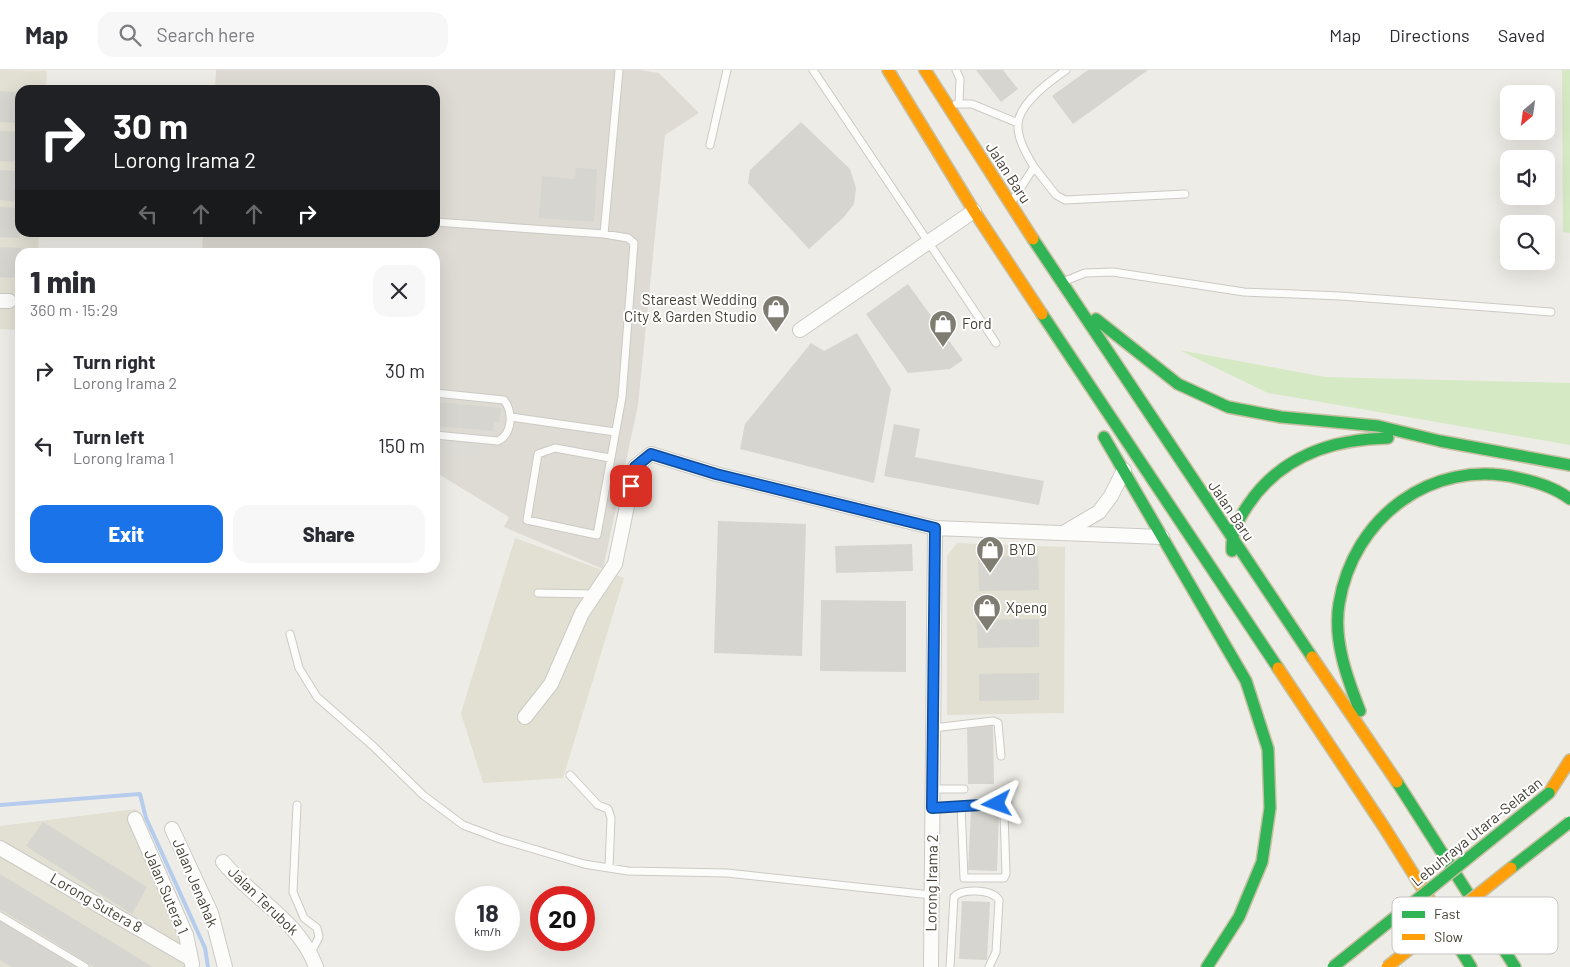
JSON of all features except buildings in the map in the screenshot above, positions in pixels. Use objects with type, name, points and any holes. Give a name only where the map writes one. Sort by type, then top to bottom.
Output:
[{"type":"highway","points":[[888,70],[974,212],[1283,673],[1428,897]]},
{"type":"highway","name":"Jalan Baru","points":[[925,70],[953,105],[1010,204],[1230,536],[1428,828],[1471,897]]},
{"type":"highway","points":[[1026,290],[1041,331],[1055,356]]},
{"type":"highway","points":[[1074,301],[1178,384],[1228,407],[1281,418],[1378,426],[1440,441],[1570,466]]},
{"type":"highway","points":[[1100,430],[1246,681],[1268,749],[1270,808],[1262,862],[1240,917],[1207,967]]},
{"type":"highway","points":[[1234,564],[1230,536],[1262,485],[1282,468],[1341,443],[1384,438],[1440,441]]},
{"type":"highway","points":[[1386,766],[1348,681],[1340,647],[1339,604],[1348,567],[1368,531],[1396,503],[1426,485],[1460,474],[1489,472],[1519,476],[1546,486],[1570,498]]},
{"type":"highway","points":[[1251,607],[1283,673]]},
{"type":"highway","points":[[1549,793],[1570,760]]},
{"type":"highway","name":"Lebuhraya Utara–Selatan","points":[[1420,897],[1570,777]]},
{"type":"highway","points":[[1473,897],[1570,822]]},
{"type":"highway","name":"Lebuhraya Utara–Selatan","points":[[1333,967],[1392,919]]},
{"type":"highway","points":[[1387,967],[1402,954]]},
{"type":"highway","points":[[1463,954],[1471,967]]},
{"type":"highway","name":"Jalan Baru","points":[[1507,954],[1515,967]]},
{"type":"street","points":[[800,330],[974,212]]},
{"type":"street","points":[[524,716],[551,684],[582,613],[615,564],[635,467],[651,454],[716,474],[935,528],[1162,537]]},
{"type":"street","points":[[1065,532],[1099,512],[1112,496],[1124,470]]},
{"type":"street","name":"Lorong Irama 2","points":[[931,967],[935,528]]},
{"type":"street","name":"Jalan Sutera 1","points":[[134,819],[186,935],[192,963]]},
{"type":"street","name":"Jalan Jenahak","points":[[172,829],[211,913],[225,967]]},
{"type":"street","name":"Lorong Sutera 8","points":[[0,848],[192,963]]},
{"type":"street","name":"Jalan Terubok","points":[[223,862],[236,878],[285,920],[305,942],[316,967]]},
{"type":"lane","points":[[604,234],[619,70]]},
{"type":"lane","points":[[710,145],[727,70]]},
{"type":"lane","points":[[813,70],[996,343]]},
{"type":"lane","points":[[956,70],[960,79],[953,105],[972,104],[1018,123]]},
{"type":"lane","points":[[1066,70],[1040,88],[1025,109],[1018,123],[1022,144],[1034,167],[1056,195],[1065,200],[1185,194]]},
{"type":"lane","points":[[1010,204],[1034,167]]},
{"type":"lane","points":[[440,222],[604,234],[628,238],[634,244],[635,253],[622,396],[597,535],[527,520],[538,454],[555,448],[610,458]]},
{"type":"lane","points":[[1062,283],[1085,273],[1113,272],[1244,292],[1340,296],[1551,312]]},
{"type":"lane","points":[[440,394],[504,400],[510,408],[511,417],[506,435],[498,441],[440,435]]},
{"type":"lane","points":[[511,417],[615,432]]},
{"type":"lane","points":[[538,593],[593,594]]},
{"type":"lane","points":[[290,634],[299,668],[317,697],[373,746],[424,795],[463,825],[500,840],[584,864],[628,871],[727,873],[932,895]]},
{"type":"lane","points":[[932,728],[993,721],[998,723],[1001,756]]},
{"type":"lane","points":[[570,775],[598,805],[608,809],[611,818],[609,868]]},
{"type":"lane","points":[[932,789],[964,789]]},
{"type":"lane","points":[[932,808],[961,806],[997,804],[1002,806],[1004,813],[1006,874],[1004,878],[964,878],[961,806]]},
{"type":"lane","points":[[297,805],[292,892],[304,918],[317,928],[319,937],[311,953]]},
{"type":"lane","points":[[950,967],[954,897],[964,891],[992,894],[999,900],[996,952],[989,967]]},
{"type":"lane","points":[[0,916],[85,967]]},
{"type":"shaded area","points":[[0,70],[47,71],[46,85],[15,85],[15,237],[39,237],[38,248],[15,248],[15,330],[0,329]]},
{"type":"shaded area","points":[[216,70],[639,70],[659,73],[699,113],[665,135],[638,405],[603,569],[504,527],[509,517],[440,475],[440,248],[202,248],[203,237],[440,237],[440,85],[215,85]]},
{"type":"shaded area","points":[[440,440],[483,444],[482,457],[440,453]]},
{"type":"shaded area","points":[[515,538],[624,578],[563,778],[483,783],[461,713]]},
{"type":"shaded area","points":[[957,543],[1065,547],[1064,713],[947,715],[947,556]]},
{"type":"shaded area","points":[[136,809],[198,952],[199,967],[0,967],[0,826]]},
{"type":"green space","points":[[1562,70],[1570,70],[1570,233],[1563,232]]},
{"type":"green space","points":[[1179,350],[1325,377],[1570,383],[1570,445],[1268,393]]},
{"type":"waterway","points":[[0,805],[140,794],[146,818],[205,948],[208,967]]},
{"type":"traffic: fast","points":[[1033,239],[1312,657]]},
{"type":"traffic: fast","points":[[1042,314],[1278,668]]},
{"type":"traffic: fast","points":[[1096,319],[1178,384],[1228,407],[1281,417],[1378,426],[1440,441],[1570,465]]},
{"type":"traffic: fast","points":[[1104,437],[1246,681],[1268,749],[1270,808],[1262,862],[1239,917],[1207,967]]},
{"type":"traffic: fast","points":[[1232,551],[1234,532],[1241,516],[1261,488],[1276,474],[1309,454],[1328,447],[1347,442],[1388,438]]},
{"type":"traffic: fast","points":[[1360,711],[1342,659],[1338,631],[1339,604],[1347,573],[1361,545],[1379,521],[1401,501],[1427,486],[1455,477],[1486,474],[1518,478],[1558,491],[1570,499]]},
{"type":"traffic: fast","points":[[1397,782],[1470,897]]},
{"type":"traffic: fast","points":[[1420,897],[1549,793]]},
{"type":"traffic: fast","points":[[1511,868],[1570,822]]},
{"type":"traffic: fast","points":[[1333,967],[1392,919]]},
{"type":"traffic: fast","points":[[1463,954],[1471,967]]},
{"type":"traffic: fast","points":[[1507,954],[1515,967]]},
{"type":"traffic: slow","points":[[888,70],[974,211],[1042,314]]},
{"type":"traffic: slow","points":[[925,70],[1033,239]]},
{"type":"traffic: slow","points":[[1312,657],[1397,782]]},
{"type":"traffic: slow","points":[[1278,668],[1384,827],[1428,897]]},
{"type":"traffic: slow","points":[[1549,793],[1570,760]]},
{"type":"traffic: slow","points":[[1475,897],[1511,868]]},
{"type":"traffic: slow","points":[[1387,967],[1403,954]]},
{"type":"place","name":"Stareast Wedding City & Garden Studio","points":[[776,333]]},
{"type":"place","name":"Ford","points":[[943,348]]},
{"type":"place","name":"BYD","points":[[990,574]]},
{"type":"place","name":"Xpeng","points":[[987,632]]},
{"type":"route","points":[[631,486],[635,467],[651,454],[716,474],[935,528],[932,808],[997,804]]}]
